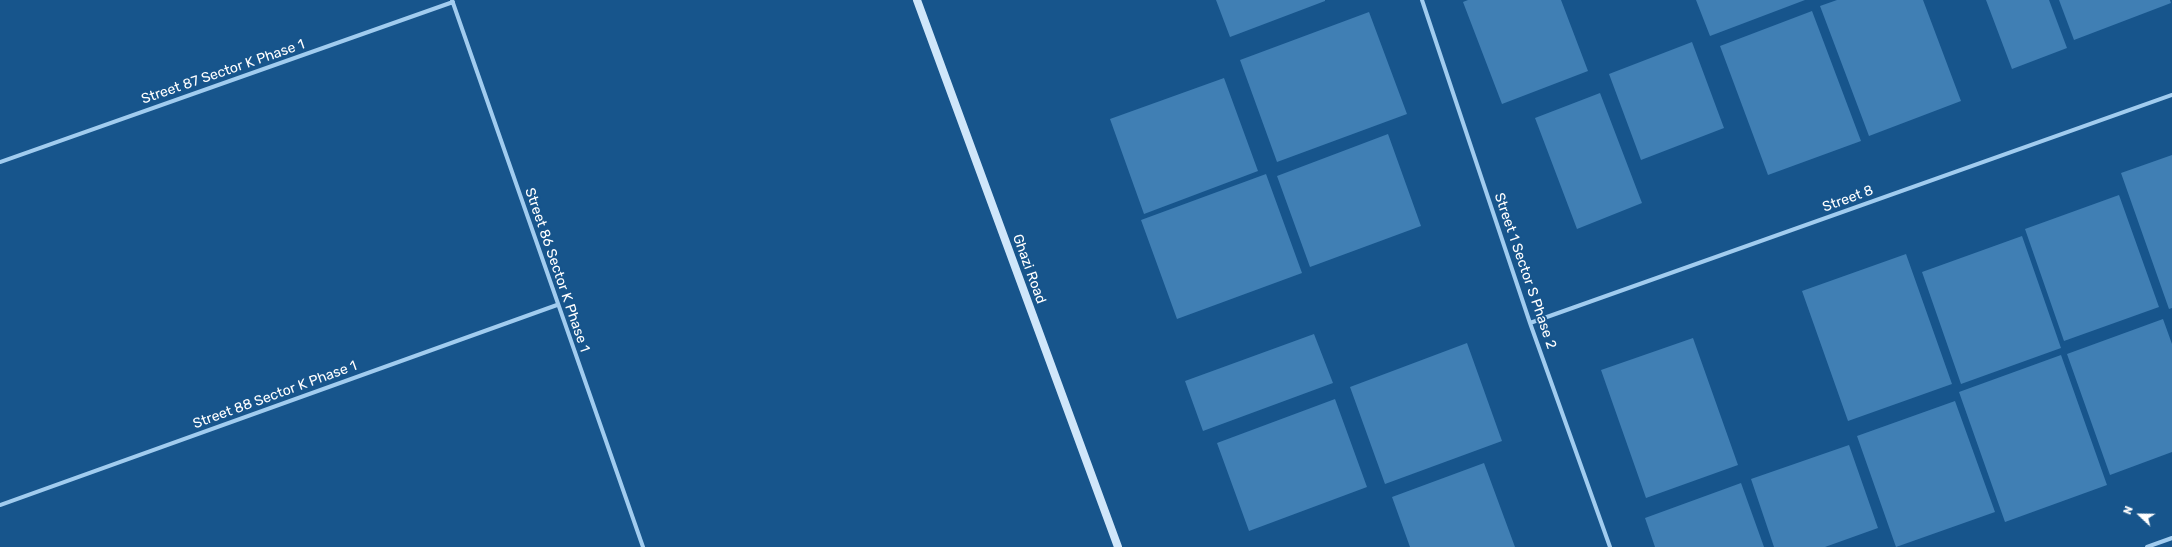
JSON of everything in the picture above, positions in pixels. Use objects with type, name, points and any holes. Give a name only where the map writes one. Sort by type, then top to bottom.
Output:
[{"type":"main road","name":"Ghazi Road","points":[[917,0],[1118,547]]},
{"type":"street","name":"Street 1 Sector S Phase 2","points":[[1422,0],[1530,323],[1610,547]]},
{"type":"street","name":"Street 87 Sector K Phase 1","points":[[0,162],[452,1]]},
{"type":"street","name":"Street 86 Sector K Phase 1","points":[[452,1],[643,547]]},
{"type":"street","name":"Street 8","points":[[1530,323],[2172,95]]},
{"type":"street","name":"Street 88 Sector K Phase 1","points":[[0,505],[558,305]]},
{"type":"street","points":[[2147,547],[2172,538]]},
{"type":"building","points":[[1216,0],[1325,0],[1325,1],[1230,37]]},
{"type":"building","points":[[1468,0],[1561,0],[1588,71],[1502,104],[1463,2]]},
{"type":"building","points":[[1696,0],[1805,0],[1710,36]]},
{"type":"building","points":[[1837,0],[1923,0],[1961,101],[1869,136],[1820,6]]},
{"type":"building","points":[[1986,0],[2049,0],[2067,48],[2012,69]]},
{"type":"building","points":[[2059,0],[2170,0],[2171,3],[2074,40]]},
{"type":"building","points":[[1812,11],[1861,141],[1768,175],[1720,46]]},
{"type":"building","points":[[1369,12],[1407,114],[1277,162],[1240,60]]},
{"type":"building","points":[[1692,42],[1724,128],[1641,160],[1609,74]]},
{"type":"building","points":[[1224,78],[1258,171],[1144,214],[1110,119]]},
{"type":"building","points":[[1600,93],[1642,203],[1577,229],[1535,118]]},
{"type":"building","points":[[1388,134],[1421,226],[1310,267],[1277,176]]},
{"type":"building","points":[[2172,155],[2172,308],[2169,309],[2121,173]]},
{"type":"building","points":[[1266,174],[1302,273],[1177,319],[1141,220]]},
{"type":"building","points":[[2119,195],[2159,307],[2064,341],[2025,229]]},
{"type":"building","points":[[2022,236],[2061,348],[1961,384],[1922,272]]},
{"type":"building","points":[[1906,254],[1952,384],[1848,421],[1802,291]]},
{"type":"building","points":[[2163,319],[2172,344],[2172,452],[2110,475],[2067,354]]},
{"type":"building","points":[[1314,334],[1333,383],[1203,431],[1185,381]]},
{"type":"building","points":[[1693,338],[1738,465],[1646,498],[1601,370]]},
{"type":"building","points":[[1467,343],[1502,441],[1385,484],[1350,387]]},
{"type":"building","points":[[2061,355],[2107,485],[2005,522],[1959,392]]},
{"type":"building","points":[[1335,399],[1367,487],[1249,531],[1217,443]]},
{"type":"building","points":[[1955,401],[1995,512],[1896,547],[1857,436]]},
{"type":"building","points":[[1849,445],[1878,528],[1825,547],[1774,547],[1751,479]]},
{"type":"building","points":[[1484,463],[1515,547],[1410,547],[1392,497]]},
{"type":"building","points":[[1741,483],[1764,547],[1655,547],[1645,518]]}]
